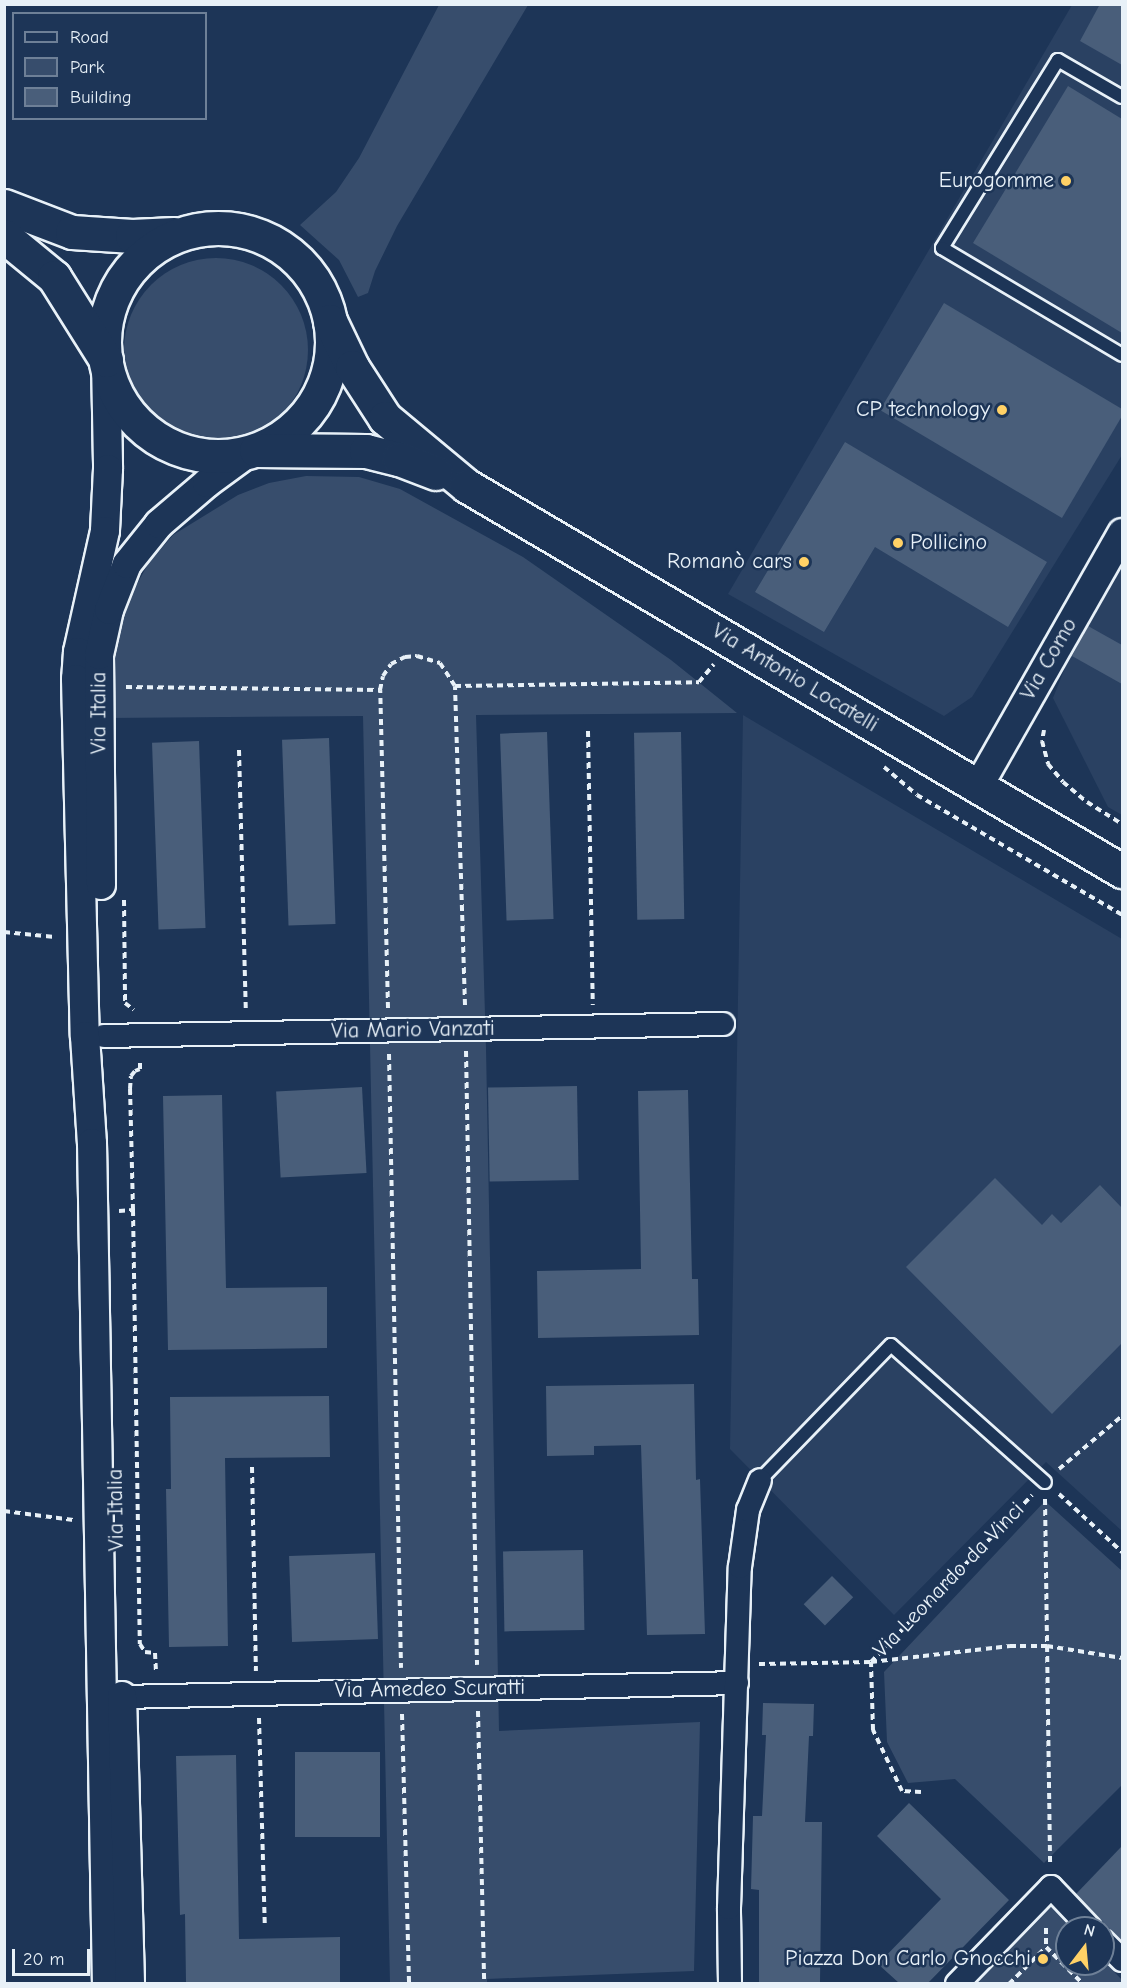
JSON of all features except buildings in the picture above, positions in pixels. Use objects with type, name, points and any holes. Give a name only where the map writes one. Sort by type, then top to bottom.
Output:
[{"type":"main road","points":[[4,206],[44,224],[72,232],[132,236],[182,234]]},
{"type":"main road","points":[[204,229],[235,229],[258,235],[278,245],[296,259],[313,279],[323,297],[330,321],[330,361],[325,382],[312,406],[286,433],[252,450],[230,455],[201,454],[173,446],[155,436],[138,422],[121,402],[112,384],[106,360],[105,324],[119,286],[142,257],[162,242],[204,229]]},
{"type":"main road","points":[[4,236],[54,277],[106,360]]},
{"type":"main road","name":"Via Antonio Locatelli","points":[[330,321],[352,366],[385,418],[467,486]]},
{"type":"main road","name":"Via Antonio Locatelli","points":[[252,450],[366,451],[399,459],[467,486],[1122,871]]},
{"type":"street","name":"Via Italia","points":[[106,360],[108,469],[105,531],[78,652],[76,679],[82,939],[92,1143],[101,1523],[107,1983]]},
{"type":"street","name":"Via Italia","points":[[130,1983],[119,1656],[121,1211],[104,1036],[112,683],[99,655],[109,610],[127,564],[159,524],[207,483],[252,450]]},
{"type":"street","name":"Via Como","points":[[978,787],[1024,702],[1122,533]]},
{"type":"street","name":"Via Italia","points":[[82,907],[90,942],[92,1005],[97,1028],[104,1036]]},
{"type":"street","name":"Via Mario Vanzati","points":[[104,1036],[723,1024]]},
{"type":"street","name":"Via Italia","points":[[92,1143],[97,1118],[96,1050],[104,1036]]},
{"type":"street","points":[[730,1983],[729,1908],[742,1539],[760,1480]]},
{"type":"street","points":[[102,1595],[110,1618],[110,1666],[113,1680],[122,1697],[114,1714],[112,1774],[104,1803]]},
{"type":"street","name":"Via Amedeo Scuratti","points":[[122,1697],[478,1688],[737,1674]]},
{"type":"street","points":[[957,1983],[1050,1887],[1078,1916]]},
{"type":"lane","points":[[1122,97],[1058,60],[942,248],[1122,355]]},
{"type":"lane","points":[[760,1480],[891,1345],[1045,1482]]},
{"type":"path","points":[[410,1983],[401,1690],[380,690],[383,676],[391,664],[405,657],[417,656],[440,663],[455,686],[466,1029],[484,1983]]},
{"type":"path","points":[[455,686],[699,682],[714,663],[724,669]]},
{"type":"path","points":[[112,683],[380,690]]},
{"type":"path","points":[[112,683],[124,699]]},
{"type":"path","points":[[1024,702],[1047,715],[1041,741],[1048,764],[1063,782],[1122,824]]},
{"type":"path","points":[[588,731],[593,1026]]},
{"type":"path","points":[[239,750],[247,1033]]},
{"type":"path","points":[[881,766],[917,795],[1122,915]]},
{"type":"path","points":[[124,889],[124,1003],[138,1012],[140,1069],[131,1076],[121,1211],[140,1644],[146,1652],[155,1653],[157,1696]]},
{"type":"path","points":[[4,932],[82,939]]},
{"type":"path","name":"Via Leonardo da Vinci","points":[[737,1674],[871,1662],[1045,1482],[1122,1416]]},
{"type":"path","points":[[1045,1482],[1122,1552]]},
{"type":"path","points":[[1009,1983],[1046,1947],[1050,1887],[1045,1482]]},
{"type":"path","points":[[4,1512],[101,1523]]},
{"type":"path","points":[[921,1792],[902,1791],[873,1730],[871,1662],[1010,1646],[1047,1646],[1122,1658]]},
{"type":"path","points":[[1046,1947],[1083,1983]]},
{"type":"shaded area","points":[[1072,5],[1122,5],[1122,455],[972,697],[944,716],[728,594]]},
{"type":"shaded area","points":[[1122,567],[1122,815],[1108,807],[1053,698],[1070,655]]},
{"type":"shaded area","points":[[743,715],[1122,939],[1122,1531],[1046,1462],[894,1615],[730,1449]]},
{"type":"green space","points":[[439,5],[528,5],[397,226],[375,271],[368,293],[358,297],[339,260],[300,225],[336,192],[359,158]]},
{"type":"green space","points":[[216,258],[251,265],[267,273],[281,285],[293,299],[301,315],[308,350],[301,385],[293,401],[281,415],[267,427],[251,435],[216,442],[181,435],[165,427],[151,415],[139,401],[131,385],[124,350],[131,315],[139,299],[151,285],[165,273],[181,265]]},
{"type":"green space","points":[[306,476],[359,477],[400,489],[523,557],[671,660],[737,713],[476,715],[486,1048],[499,1731],[700,1722],[694,1971],[487,1979],[487,1984],[390,1983],[363,716],[108,718],[108,690],[117,621],[148,564],[173,535],[238,495],[269,483]]},
{"type":"green space","points":[[1045,1501],[1122,1571],[1122,1785],[1044,1863],[955,1779],[908,1783],[887,1742],[884,1672]]},
{"type":"green space","points":[[1049,1905],[1060,1916],[1055,1916],[1055,1976],[1115,1976],[1115,1973],[1122,1980],[1122,1984],[971,1984]]},
{"type":"place","name":"Eurogomme","points":[[1066,181]]},
{"type":"place","name":"CP technology","points":[[1002,410]]},
{"type":"place","name":"Pollicino","points":[[898,543]]},
{"type":"place","name":"Romanò cars","points":[[804,562]]},
{"type":"place","name":"Piazza Don Carlo Gnocchi","points":[[1043,1959]]}]
